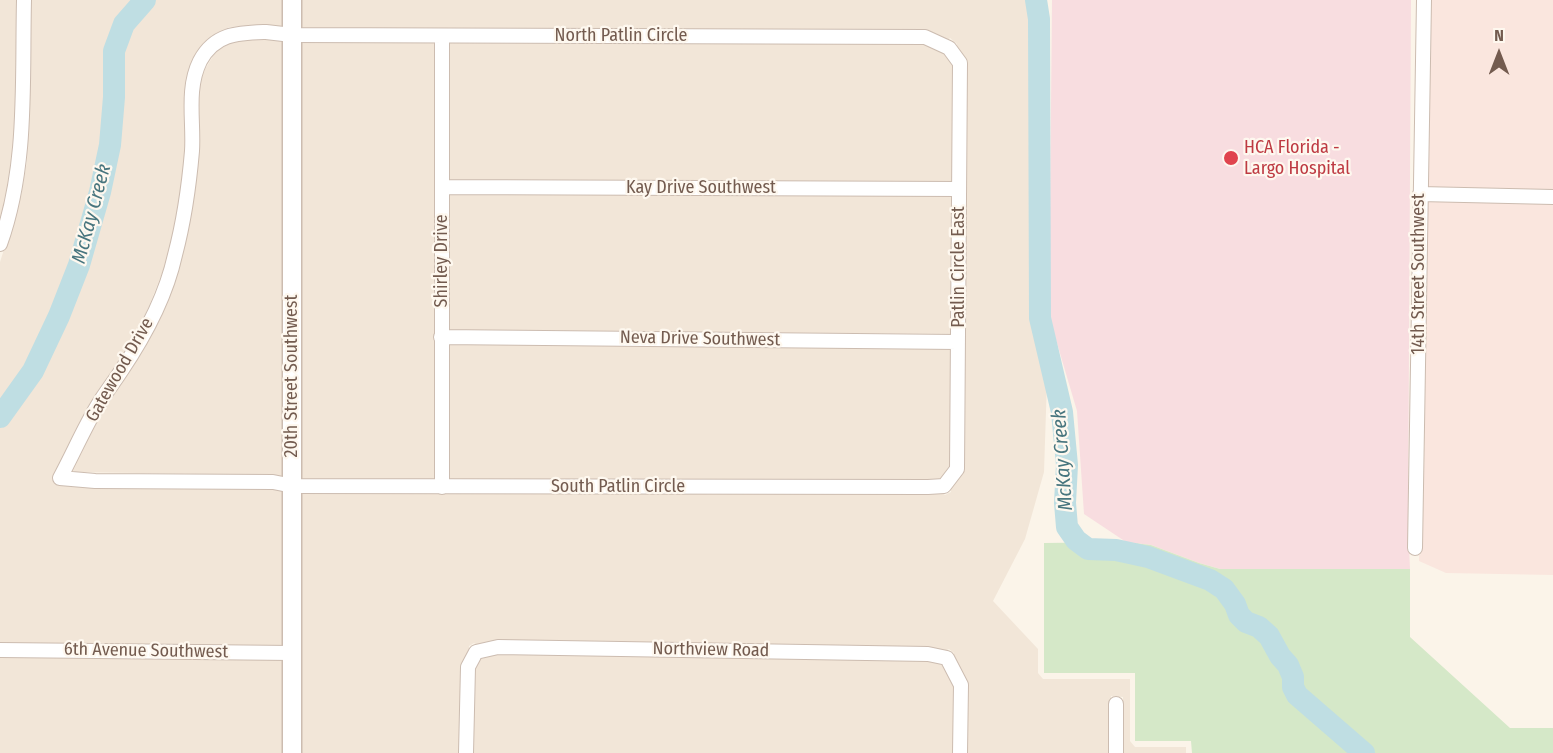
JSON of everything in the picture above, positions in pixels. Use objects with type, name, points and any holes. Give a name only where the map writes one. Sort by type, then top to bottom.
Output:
[{"type":"street","points":[[0,244],[15,194],[20,160],[24,0]]},
{"type":"street","name":"20th Street Southwest","points":[[292,0],[292,753]]},
{"type":"street","name":"14th Street Southwest","points":[[1415,548],[1424,0]]},
{"type":"street","name":"Gatewood Drive","points":[[292,35],[266,32],[232,34],[212,45],[202,58],[192,87],[192,150],[188,189],[175,258],[155,309],[135,349],[98,404],[60,478],[95,481],[273,482],[292,486]]},
{"type":"street","name":"North Patlin Circle","points":[[292,35],[925,37],[949,48]]},
{"type":"street","name":"Shirley Drive","points":[[442,36],[442,487]]},
{"type":"street","name":"Patlin Circle East","points":[[944,486],[957,469],[960,63],[949,48]]},
{"type":"street","name":"Kay Drive Southwest","points":[[442,187],[959,189]]},
{"type":"street","points":[[1420,194],[1553,197]]},
{"type":"street","name":"Neva Drive Southwest","points":[[441,337],[958,342]]},
{"type":"street","name":"South Patlin Circle","points":[[292,486],[944,486]]},
{"type":"street","name":"Northview Road","points":[[466,753],[468,667],[476,652],[498,647],[918,654],[946,658],[961,685],[960,753]]},
{"type":"street","name":"6th Avenue Southwest","points":[[0,650],[292,653]]},
{"type":"street","points":[[1116,704],[1116,753]]},
{"type":"shaded area","points":[[0,0],[17,0],[14,159],[0,225]]},
{"type":"shaded area","points":[[30,0],[286,0],[286,27],[266,25],[229,27],[207,41],[189,70],[186,87],[185,149],[181,197],[169,256],[130,345],[55,475],[60,485],[95,488],[273,489],[286,492],[286,646],[0,643],[0,262],[21,196],[27,161]]},
{"type":"shaded area","points":[[298,0],[1027,0],[1046,136],[1044,316],[1059,367],[1047,381],[1044,472],[1025,539],[993,601],[1038,649],[1038,673],[1043,679],[1130,679],[1130,741],[1135,747],[1186,747],[1186,753],[1123,753],[1123,697],[1111,696],[1110,753],[967,753],[967,685],[953,657],[954,653],[949,649],[945,651],[928,647],[498,640],[477,645],[474,643],[469,646],[461,667],[460,753],[298,753],[299,493],[942,493],[945,495],[951,492],[957,44],[950,38],[948,40],[925,30],[298,28]]},
{"type":"shaded area","points":[[1027,0],[1046,0],[1046,136]]},
{"type":"shaded area","name":"HCA Florida - Largo Hospital","points":[[1052,0],[1411,0],[1408,522],[1410,569],[1220,569],[1151,545],[1126,542],[1084,514],[1077,411],[1049,316]]},
{"type":"shaded area","points":[[1430,0],[1553,0],[1553,190],[1426,187]]},
{"type":"shaded area","points":[[266,39],[286,42],[286,477],[71,472],[104,408],[141,352],[181,260],[193,200],[201,76],[216,51],[234,41]]},
{"type":"shaded area","points":[[298,43],[436,43],[436,480],[299,479]]},
{"type":"shaded area","points":[[448,43],[924,44],[945,53],[954,66],[953,182],[448,180]]},
{"type":"shaded area","points":[[448,194],[953,196],[952,334],[448,330]]},
{"type":"shaded area","points":[[1426,201],[1553,204],[1553,575],[1446,573],[1419,561],[1424,474]]},
{"type":"shaded area","points":[[448,344],[952,348],[951,466],[941,479],[928,480],[448,480]]},
{"type":"shaded area","points":[[499,654],[927,661],[943,665],[954,687],[954,753],[472,753],[474,669],[480,659]]},
{"type":"shaded area","points":[[0,657],[286,660],[286,753],[0,753]]},
{"type":"green space","points":[[1126,542],[1151,545],[1220,569],[1410,569],[1410,637],[1510,728],[1553,728],[1553,753],[1192,753],[1191,741],[1135,741],[1135,673],[1044,673],[1044,543]]},
{"type":"waterway","name":"McKay Creek","points":[[0,417],[33,371],[59,316],[79,265],[100,192],[110,145],[114,97],[114,51],[124,24],[145,0]]},
{"type":"waterway","name":"McKay Creek","points":[[1036,0],[1039,19],[1040,318],[1062,412],[1067,465],[1065,503],[1067,527],[1076,540],[1088,549],[1116,550],[1148,557],[1210,580],[1224,589],[1235,604],[1239,615],[1269,636],[1288,665],[1297,695],[1364,753]]},
{"type":"place","name":"HCA Florida - Largo Hospital","points":[[1231,158]]}]
